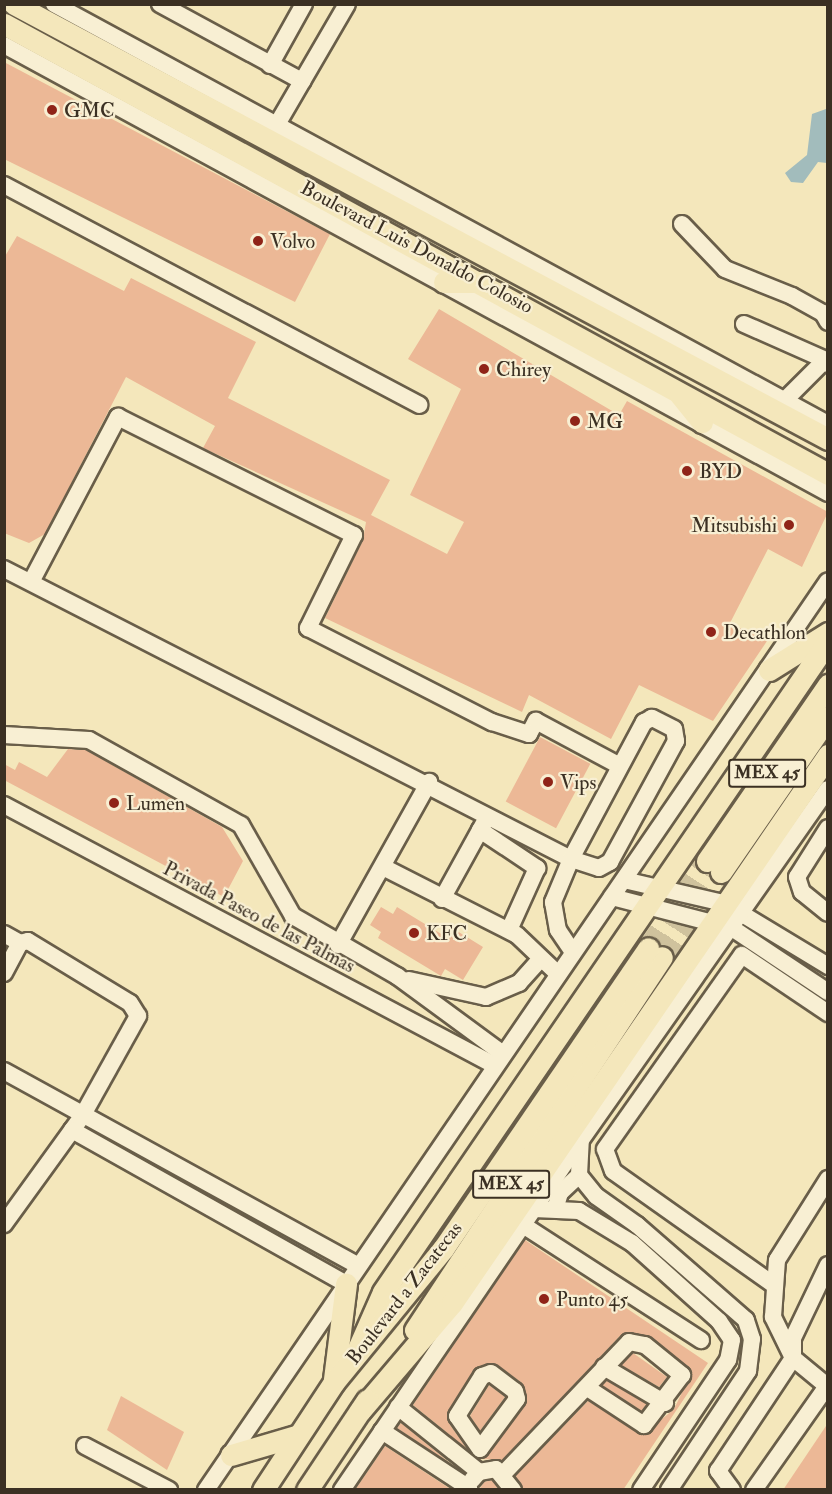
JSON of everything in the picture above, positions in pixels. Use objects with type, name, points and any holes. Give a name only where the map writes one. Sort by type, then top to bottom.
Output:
[{"type":"main road","name":"Boulevard Luis Donaldo Colosio","points":[[14,4],[272,133],[627,332],[822,429]]},
{"type":"main road","name":"Boulevard Luis Donaldo Colosio","points":[[4,24],[672,385],[828,474]]},
{"type":"main road","points":[[93,72],[142,84],[229,131],[272,133],[334,203]]},
{"type":"main road","points":[[444,282],[481,282]]},
{"type":"main road","points":[[627,332],[651,328]]},
{"type":"main road","points":[[672,385],[702,422]]},
{"type":"main road","points":[[769,670],[828,633]]},
{"type":"main road","points":[[357,1351],[383,1292],[647,910],[828,641]]},
{"type":"main road","name":"MEX 45","points":[[828,685],[714,867],[828,717]]},
{"type":"main road","points":[[360,1411],[452,1316],[528,1205],[711,921],[734,908],[828,755]]},
{"type":"main road","name":"Boulevard a Zacatecas","points":[[263,1490],[296,1436],[334,1382],[442,1249],[655,953],[308,1490]]},
{"type":"main road","points":[[334,1382],[346,1284]]},
{"type":"main road","points":[[231,1455],[296,1436]]},
{"type":"street","name":"Boulevard Luis Donaldo Colosio","points":[[54,4],[272,133],[651,328],[784,401],[822,429]]},
{"type":"street","points":[[160,4],[302,81]]},
{"type":"street","points":[[270,65],[304,4]]},
{"type":"street","points":[[272,133],[347,4]]},
{"type":"street","name":"Boulevard Luis Donaldo Colosio","points":[[4,45],[702,422],[828,493]]},
{"type":"street","points":[[4,185],[419,405]]},
{"type":"street","points":[[682,224],[725,269],[792,296],[828,322]]},
{"type":"street","points":[[744,324],[826,362],[784,401]]},
{"type":"street","points":[[31,582],[118,417],[354,535],[308,628],[492,722],[529,734],[536,721],[620,766]]},
{"type":"street","points":[[4,569],[429,782],[571,859],[599,868],[609,862],[676,741],[674,729],[648,718],[571,859],[553,902],[558,930],[573,952]]},
{"type":"street","points":[[206,1490],[498,1059],[769,670],[828,580]]},
{"type":"street","points":[[4,735],[89,740],[241,825],[293,916],[338,945],[397,976],[498,1059]]},
{"type":"street","points":[[338,945],[429,782]]},
{"type":"street","points":[[342,1490],[398,1407],[452,1316],[523,1225],[528,1205],[581,1140],[732,928],[734,908],[828,789]]},
{"type":"street","name":"Privada Paseo de las Palmas","points":[[4,805],[498,1059]]},
{"type":"street","points":[[442,899],[489,813]]},
{"type":"street","points":[[828,828],[798,877],[801,892],[828,913]]},
{"type":"street","points":[[480,831],[537,868],[509,930]]},
{"type":"street","points":[[383,867],[442,899],[509,930],[539,961],[558,974]]},
{"type":"street","points":[[624,880],[659,892],[734,908],[828,966]]},
{"type":"street","points":[[612,897],[647,910],[711,921],[732,928],[825,988],[808,999]]},
{"type":"street","points":[[4,934],[20,942],[28,941],[130,1004],[138,1016],[83,1115],[4,1224]]},
{"type":"street","points":[[4,973],[20,942]]},
{"type":"street","points":[[774,1285],[613,1171],[605,1149],[742,955],[828,1013]]},
{"type":"street","points":[[397,976],[486,998],[519,983],[539,961]]},
{"type":"street","points":[[4,1071],[358,1266]]},
{"type":"street","points":[[72,1130],[346,1284]]},
{"type":"street","points":[[581,1140],[579,1175],[596,1196],[637,1225],[746,1320],[752,1339],[748,1371],[669,1490]]},
{"type":"street","points":[[556,1206],[560,1193],[579,1175]]},
{"type":"street","points":[[753,1490],[824,1394],[822,1378],[793,1358],[773,1317],[777,1260],[828,1179]]},
{"type":"street","points":[[206,1205],[216,1188]]},
{"type":"street","points":[[528,1205],[579,1210],[632,1243],[719,1321],[732,1340],[728,1360],[648,1487]]},
{"type":"street","points":[[523,1225],[701,1340]]},
{"type":"street","points":[[732,1490],[718,1471],[793,1358],[793,1338],[828,1265]]},
{"type":"street","points":[[732,1340],[752,1339]]},
{"type":"street","points":[[382,1431],[469,1489],[589,1389],[604,1367],[628,1342],[645,1345],[682,1376],[665,1403],[644,1425],[589,1389]]},
{"type":"street","points":[[604,1367],[665,1403]]},
{"type":"street","points":[[398,1407],[490,1471],[513,1490]]},
{"type":"street","points":[[85,1446],[169,1490]]},
{"type":"street","points":[[480,1449],[490,1471]]},
{"type":"water","points":[[826,109],[827,163],[818,162],[803,183],[791,182],[785,173],[807,155],[812,114]]},
{"type":"building","name":"GMC","points":[[4,62],[330,234],[295,302],[4,159]]},
{"type":"building","points":[[17,236],[124,291],[131,278],[256,342],[228,398],[390,480],[371,515],[447,554],[464,522],[410,495],[461,389],[408,359],[439,309],[619,415],[627,401],[828,512],[802,567],[768,549],[730,623],[767,641],[713,721],[639,685],[611,739],[529,695],[522,712],[325,618],[363,540],[366,522],[203,448],[215,426],[126,377],[45,534],[29,543],[4,533],[4,258]]},
{"type":"building","name":"Vips","points":[[540,737],[590,764],[556,828],[506,801]]},
{"type":"building","name":"Lumen","points":[[68,749],[86,750],[222,827],[243,861],[224,897],[4,780],[4,764],[15,770],[19,762],[47,777]]},
{"type":"building","points":[[381,907],[393,914],[397,907],[443,935],[449,926],[483,947],[463,980],[445,969],[441,976],[378,938],[381,932],[370,925]]},
{"type":"building","points":[[525,1240],[708,1363],[623,1490],[523,1490],[515,1476],[588,1401],[643,1435],[674,1409],[692,1372],[647,1335],[621,1335],[502,1460],[480,1459],[527,1397],[522,1383],[497,1365],[474,1370],[448,1411],[448,1422],[467,1449],[413,1405]]},
{"type":"building","points":[[633,1353],[667,1377],[659,1387],[621,1365]]},
{"type":"building","points":[[607,1381],[647,1404],[642,1411],[602,1385]]},
{"type":"building","points":[[489,1385],[505,1397],[480,1431],[470,1416]]},
{"type":"building","points":[[121,1396],[184,1432],[167,1470],[107,1430]]},
{"type":"building","points":[[401,1423],[455,1467],[397,1428]]},
{"type":"building","points":[[828,1423],[828,1490],[783,1490]]},
{"type":"building","points":[[385,1446],[452,1490],[355,1490]]},
{"type":"building","points":[[492,1480],[499,1490],[479,1490],[484,1482]]},
{"type":"tunnel","points":[[648,948],[707,861]]},
{"type":"tunnel","points":[[662,957],[721,872]]},
{"type":"place","name":"GMC","points":[[52,110]]},
{"type":"place","name":"Volvo","points":[[258,241]]},
{"type":"place","name":"Chirey","points":[[484,369]]},
{"type":"place","name":"MG","points":[[575,421]]},
{"type":"place","name":"BYD","points":[[687,471]]},
{"type":"place","name":"Mitsubishi","points":[[789,525]]},
{"type":"place","name":"Decathlon","points":[[711,632]]},
{"type":"place","name":"Vips","points":[[548,782]]},
{"type":"place","name":"Lumen","points":[[114,803]]},
{"type":"place","name":"KFC","points":[[414,933]]},
{"type":"place","name":"Punto 45","points":[[544,1299]]}]
